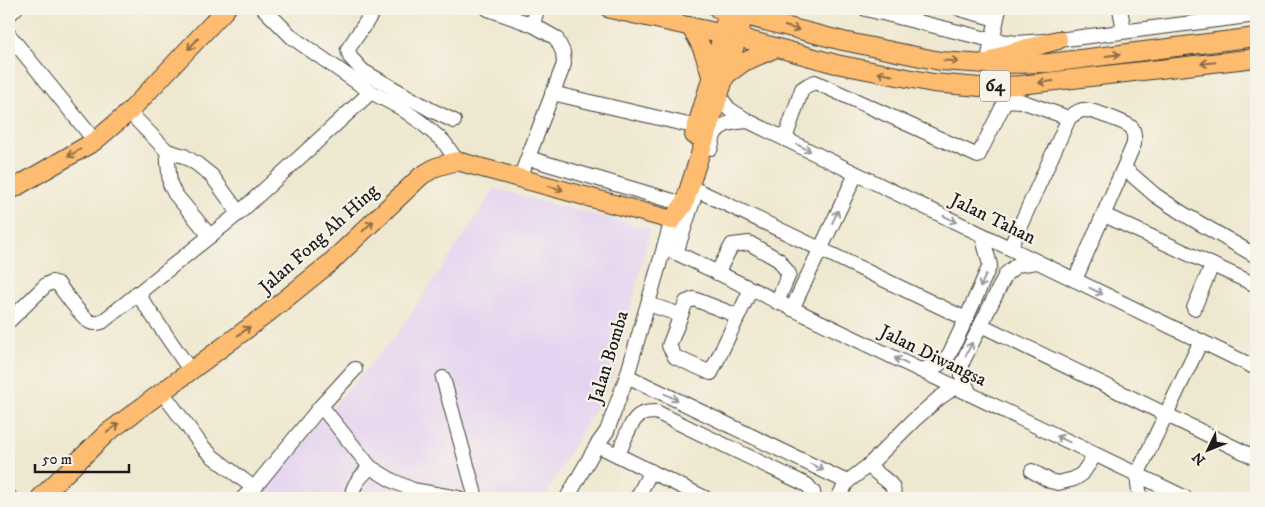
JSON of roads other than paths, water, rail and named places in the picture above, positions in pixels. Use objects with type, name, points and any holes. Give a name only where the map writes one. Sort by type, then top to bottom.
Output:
[{"type":"main road","points":[[9,191],[95,141],[129,112],[226,9]]},
{"type":"main road","name":"64","points":[[610,9],[689,26],[836,64],[933,83],[980,87],[1020,85],[1256,58]]},
{"type":"main road","name":"64","points":[[725,10],[746,12],[853,43],[940,61],[987,64],[1049,62],[1256,37]]},
{"type":"main road","name":"Jalan Bomba","points":[[725,10],[730,36]]},
{"type":"main road","name":"Jalan Bomba","points":[[672,220],[673,201],[697,127],[718,76],[730,36],[746,12]]},
{"type":"main road","points":[[689,26],[718,76],[776,48]]},
{"type":"main road","points":[[987,64],[1007,54],[1058,40]]},
{"type":"main road","name":"Jalan Bomba","points":[[672,220],[684,204],[719,96],[718,76]]},
{"type":"main road","points":[[457,161],[672,220]]},
{"type":"main road","name":"Jalan Fong Ah Hing","points":[[40,498],[107,433],[263,317],[330,263],[421,176],[436,168],[457,161]]},
{"type":"street","points":[[9,15],[15,9]]},
{"type":"street","points":[[264,9],[293,38],[371,92],[401,108],[422,124],[444,142],[457,161]]},
{"type":"street","points":[[375,9],[348,49],[350,57],[364,71],[431,110],[454,121]]},
{"type":"street","points":[[488,9],[532,25],[556,38],[563,52],[564,64],[520,178]]},
{"type":"street","points":[[532,25],[537,9]]},
{"type":"street","points":[[866,9],[992,40],[1017,43],[1058,40],[1256,15]]},
{"type":"street","points":[[960,9],[998,14],[987,64]]},
{"type":"street","points":[[1120,9],[1124,31]]},
{"type":"street","points":[[9,37],[95,141]]},
{"type":"street","points":[[785,139],[802,89],[815,82],[978,156],[1006,100],[1021,101],[1069,118]]},
{"type":"street","points":[[9,321],[46,285],[52,282],[58,284],[90,322],[102,322],[239,214],[371,92]]},
{"type":"street","points":[[552,93],[697,127]]},
{"type":"street","name":"Jalan Tahan","points":[[719,96],[729,109],[748,121],[1256,368]]},
{"type":"street","points":[[422,124],[431,110]]},
{"type":"street","points":[[1010,248],[1069,118],[1078,111],[1086,110],[1094,111],[1127,124],[1132,128],[1134,144],[1075,280]]},
{"type":"street","points":[[129,112],[167,151],[184,156],[212,176],[239,214]]},
{"type":"street","points":[[670,250],[697,190],[716,132],[731,122],[748,121]]},
{"type":"street","points":[[167,151],[170,184],[175,194],[210,236]]},
{"type":"street","points":[[528,158],[673,201]]},
{"type":"street","points":[[1124,168],[1155,195],[1175,209],[1256,256]]},
{"type":"street","points":[[792,309],[856,174]]},
{"type":"street","points":[[697,190],[966,319]]},
{"type":"street","points":[[1104,215],[1256,286]]},
{"type":"street","name":"Jalan Bomba","points":[[568,498],[607,431],[627,376],[648,304],[670,250],[672,220]]},
{"type":"street","points":[[920,370],[938,364],[949,355],[966,319],[990,265],[982,235]]},
{"type":"street","points":[[718,273],[732,245],[749,243],[779,260],[789,274],[778,302]]},
{"type":"street","name":"Jalan Diwangsa","points":[[670,250],[1186,498]]},
{"type":"street","points":[[970,394],[962,376],[962,363],[980,325],[1006,274],[1017,265],[1037,262]]},
{"type":"street","points":[[1194,308],[1212,265]]},
{"type":"street","points":[[738,316],[694,299],[686,302],[668,346],[675,356],[710,372],[738,316],[751,289]]},
{"type":"street","points":[[137,293],[190,370]]},
{"type":"street","points":[[648,304],[681,315]]},
{"type":"street","points":[[980,325],[1256,458]]},
{"type":"street","points":[[1140,498],[1137,475],[1201,341]]},
{"type":"street","points":[[243,498],[254,488],[321,406],[355,369]]},
{"type":"street","points":[[627,376],[847,482]]},
{"type":"street","points":[[443,378],[476,498]]},
{"type":"street","points":[[914,420],[938,379]]},
{"type":"street","points":[[838,498],[847,482],[869,465],[938,399],[955,388]]},
{"type":"street","points":[[162,392],[202,446],[254,488]]},
{"type":"street","points":[[321,406],[370,467],[413,490],[458,498]]},
{"type":"street","points":[[689,428],[696,409]]},
{"type":"street","points":[[618,455],[633,422],[640,415],[656,412],[807,485],[813,492],[814,498]]},
{"type":"street","points":[[598,445],[705,498]]},
{"type":"street","points":[[1032,471],[1050,481],[1058,483],[1074,479],[1082,474],[1095,455]]},
{"type":"street","points":[[869,465],[889,481],[894,488],[892,498]]},
{"type":"street","points":[[352,498],[356,483],[370,467]]},
{"type":"street","points":[[637,498],[651,472]]}]
